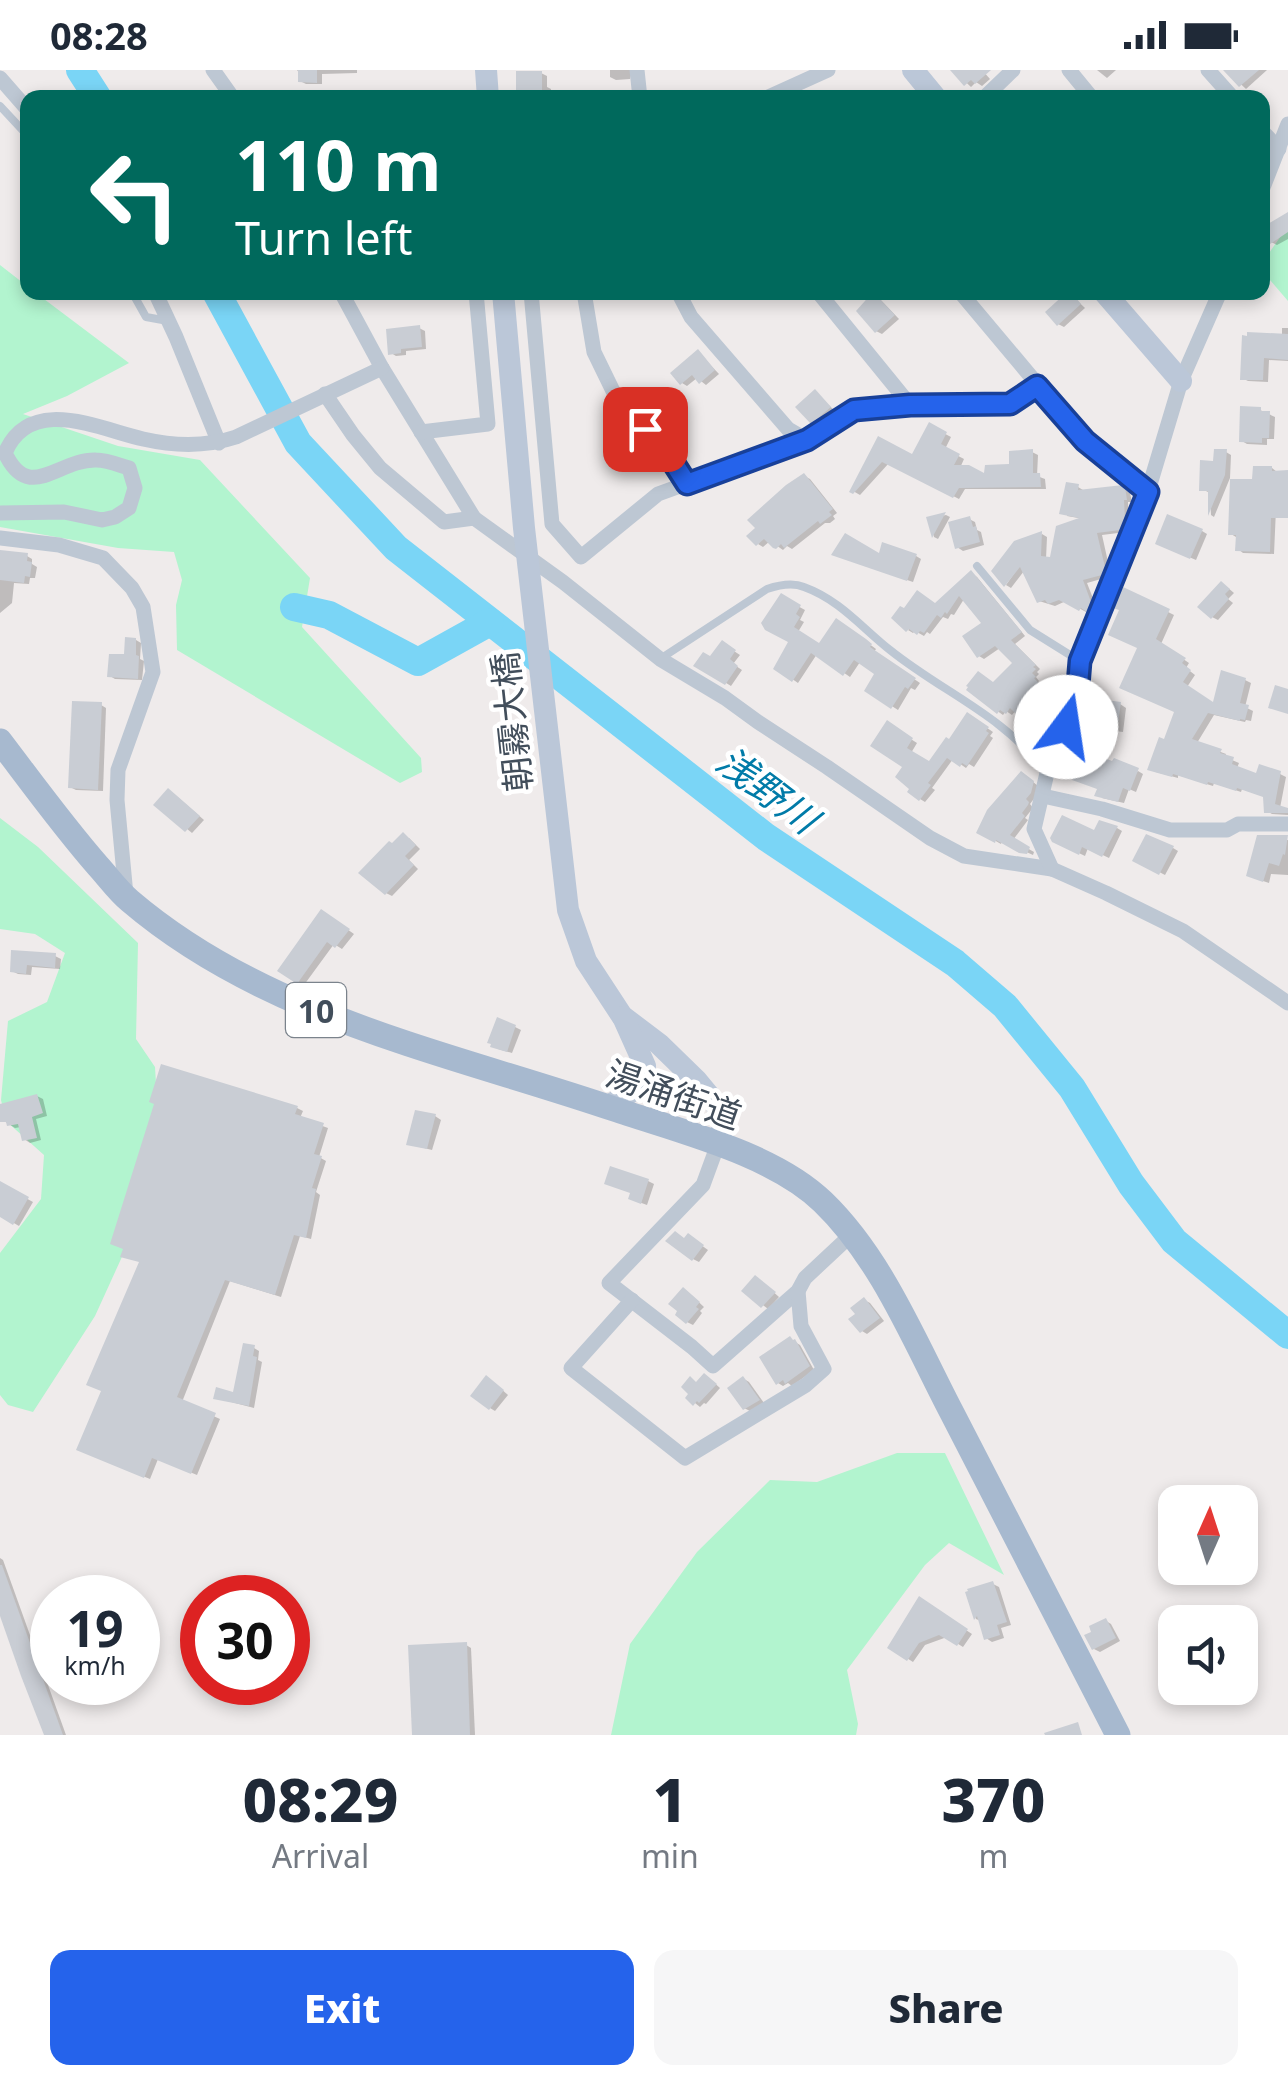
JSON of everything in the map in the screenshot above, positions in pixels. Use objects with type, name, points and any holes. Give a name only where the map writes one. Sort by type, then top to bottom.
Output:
[{"type":"main road","name":"湯涌街道","points":[[0,741],[64,827],[127,899],[214,960],[279,996],[390,1037],[718,1144],[776,1168],[822,1200],[897,1303],[1118,1735]]},
{"type":"street","points":[[784,90],[828,70]]},
{"type":"street","points":[[914,70],[930,90]]},
{"type":"street","points":[[992,90],[1013,70]]},
{"type":"street","points":[[1069,70],[1085,90]]},
{"type":"street","points":[[1208,70],[1226,90]]},
{"type":"street","points":[[0,78],[20,101]]},
{"type":"street","points":[[1270,171],[1288,124]]},
{"type":"street","points":[[1270,139],[1279,149]]},
{"type":"street","points":[[159,300],[219,443]]},
{"type":"street","points":[[345,300],[474,518],[660,659],[726,698],[930,838],[964,856],[1052,870],[1183,931],[1288,1004]]},
{"type":"street","points":[[421,432],[488,424],[477,300]]},
{"type":"street","name":"朝霧大橋","points":[[504,300],[524,528],[568,910],[586,961],[622,1016]]},
{"type":"street","points":[[532,300],[552,524],[582,557],[658,494],[807,440],[854,410],[1010,404],[1037,386]]},
{"type":"street","points":[[585,300],[594,352],[613,391],[664,448],[687,484]]},
{"type":"street","points":[[682,300],[691,318],[788,429],[807,440]]},
{"type":"street","points":[[825,300],[910,405]]},
{"type":"street","points":[[967,300],[1085,441],[1148,492]]},
{"type":"street","points":[[1111,300],[1181,380]]},
{"type":"street","points":[[1052,870],[1034,829],[1047,773],[1066,727],[1078,685],[1080,661],[1148,492],[1181,380],[1216,300]]},
{"type":"street","points":[[0,513],[64,512],[102,520],[129,508],[134,488],[128,468],[98,460],[62,468],[42,478],[20,476],[5,453],[11,439],[28,424],[55,420],[84,422],[144,439],[192,445],[219,443],[382,368]]},
{"type":"street","points":[[322,396],[380,468],[444,522],[474,518]]},
{"type":"street","points":[[0,538],[59,545],[103,558],[132,588],[142,607],[153,672],[118,770],[117,800],[127,899]]},
{"type":"street","points":[[1042,796],[1170,830],[1288,824]]},
{"type":"street","points":[[607,1107],[634,1090],[644,1066],[622,1016]]},
{"type":"street","points":[[622,1016],[698,1081],[716,1104],[723,1126],[703,1185],[609,1283],[713,1366],[798,1291],[805,1278],[851,1235]]},
{"type":"street","points":[[632,1300],[571,1368],[685,1458],[824,1370],[801,1326],[798,1291]]},
{"type":"lane","points":[[0,106],[20,127]]},
{"type":"lane","points":[[136,300],[146,317],[169,321]]},
{"type":"lane","points":[[977,566],[1030,630],[1080,661]]},
{"type":"lane","points":[[660,659],[767,588],[782,584],[802,586],[844,608],[891,651],[990,716],[1029,750],[1047,773]]},
{"type":"green space","points":[[1288,226],[1288,301],[1270,280],[1270,252]]},
{"type":"green space","points":[[0,265],[20,281],[20,300],[45,300],[129,363],[23,414],[118,446],[200,460],[310,578],[302,627],[421,758],[422,772],[400,783],[177,650],[176,605],[182,580],[174,552],[118,548],[0,527]]},
{"type":"green space","points":[[0,818],[38,847],[138,943],[136,1039],[155,1067],[157,1100],[126,1248],[95,1316],[33,1412],[8,1405],[0,1395],[0,1253],[41,1199],[44,1155],[6,1121],[1,1100],[8,1021],[47,1002],[65,953],[35,934],[0,929]]},
{"type":"green space","points":[[897,1453],[945,1453],[1004,1575],[949,1543],[925,1565],[847,1670],[858,1724],[856,1735],[611,1735],[630,1644],[697,1552],[770,1480],[817,1482]]},
{"type":"building","points":[[298,70],[317,70],[317,83],[298,82]]},
{"type":"building","points":[[950,70],[991,70],[975,84],[971,80],[964,86]]},
{"type":"building","points":[[1223,70],[1259,70],[1239,87]]},
{"type":"building","points":[[516,71],[542,71],[542,90],[516,90]]},
{"type":"building","points":[[1288,212],[1288,232],[1270,244],[1270,223]]},
{"type":"building","points":[[866,300],[881,300],[895,315],[875,333],[856,311]]},
{"type":"building","points":[[1058,300],[1078,300],[1081,304],[1057,326],[1045,312]]},
{"type":"building","points":[[420,325],[422,347],[388,355],[386,329]]},
{"type":"building","points":[[1247,332],[1288,334],[1288,360],[1264,358],[1263,380],[1240,380],[1242,335],[1247,336]]},
{"type":"building","points":[[698,349],[715,370],[699,384],[692,375],[680,385],[670,373]]},
{"type":"building","points":[[815,389],[831,407],[811,424],[795,407]]},
{"type":"building","points":[[1240,406],[1270,411],[1269,438],[1262,438],[1262,443],[1239,442]]},
{"type":"building","points":[[929,422],[947,432],[941,444],[960,454],[954,465],[969,465],[984,473],[985,465],[1009,464],[1009,451],[1033,449],[1033,473],[1040,473],[1041,487],[959,488],[953,498],[882,462],[853,494],[849,492],[878,436],[912,454]]},
{"type":"building","points":[[1214,449],[1227,449],[1225,475],[1208,516],[1208,491],[1199,491],[1200,460],[1213,461]]},
{"type":"building","points":[[1253,466],[1288,470],[1288,518],[1271,518],[1270,552],[1235,551],[1236,535],[1228,535],[1230,479],[1252,479]]},
{"type":"building","points":[[804,473],[833,509],[829,512],[832,515],[784,548],[781,544],[773,548],[764,539],[756,546],[746,536],[755,528],[747,520]]},
{"type":"building","points":[[1066,482],[1079,484],[1078,490],[1125,487],[1125,519],[1120,530],[1097,533],[1105,567],[1102,575],[1083,580],[1091,602],[1087,612],[1059,600],[1037,603],[1020,567],[1004,587],[991,571],[1014,541],[1042,531],[1041,556],[1050,557],[1056,526],[1079,518],[1059,514]]},
{"type":"building","points":[[946,512],[932,538],[926,517]]},
{"type":"building","points":[[1167,514],[1203,529],[1190,559],[1155,544]]},
{"type":"building","points":[[970,516],[980,542],[955,549],[948,522]]},
{"type":"building","points":[[845,533],[879,553],[882,542],[917,554],[907,581],[831,555]]},
{"type":"building","points":[[0,550],[28,553],[27,561],[32,562],[30,577],[25,576],[24,583],[0,580]]},
{"type":"building","points":[[971,570],[1022,632],[1011,640],[1036,665],[1034,678],[1054,699],[1038,719],[1031,719],[1029,727],[1010,708],[1006,714],[1000,710],[997,714],[966,690],[978,671],[993,682],[1012,663],[995,646],[977,658],[962,636],[981,623],[959,596],[947,614],[941,618],[937,615],[924,633],[920,631],[917,635],[909,629],[906,632],[891,618],[917,590],[935,603]]},
{"type":"building","points":[[1221,581],[1230,589],[1225,594],[1229,599],[1211,619],[1197,607]]},
{"type":"building","points":[[1123,587],[1170,609],[1156,639],[1186,658],[1182,663],[1191,670],[1183,682],[1213,702],[1221,670],[1246,678],[1240,703],[1249,705],[1245,720],[1208,713],[1192,739],[1222,749],[1220,753],[1234,757],[1232,764],[1256,773],[1259,764],[1281,771],[1275,804],[1288,808],[1288,813],[1264,813],[1263,797],[1237,788],[1236,791],[1147,770],[1159,737],[1164,739],[1174,712],[1119,688],[1137,648],[1108,635],[1119,610],[1113,608]]},
{"type":"building","points":[[781,593],[801,605],[794,627],[819,643],[836,618],[916,678],[891,709],[864,691],[874,674],[854,660],[843,676],[811,653],[792,682],[773,669],[788,642],[765,630],[761,623]]},
{"type":"building","points":[[125,637],[136,638],[138,679],[107,677],[109,654],[124,654]]},
{"type":"building","points":[[722,640],[736,650],[730,659],[738,666],[725,685],[693,666],[703,652],[710,656]]},
{"type":"building","points":[[1275,685],[1288,689],[1288,714],[1268,708]]},
{"type":"building","points":[[1091,698],[1121,702],[1117,730],[1088,722]]},
{"type":"building","points":[[72,701],[102,702],[98,790],[68,788]]},
{"type":"building","points":[[967,712],[989,727],[989,733],[967,766],[962,763],[960,767],[947,758],[919,801],[895,777],[902,767],[870,746],[887,720],[913,738],[907,748],[929,761]]},
{"type":"building","points":[[1082,749],[1139,768],[1130,791],[1123,788],[1118,802],[1094,796],[1097,789],[1072,780]]},
{"type":"building","points":[[1021,771],[1034,781],[1022,813],[1025,816],[1010,835],[1030,847],[1027,854],[976,833],[987,810]]},
{"type":"building","points":[[168,788],[200,816],[185,832],[153,805]]},
{"type":"building","points":[[1062,815],[1094,830],[1099,820],[1118,826],[1102,857],[1082,847],[1079,855],[1052,842],[1050,838]]},
{"type":"building","points":[[403,832],[416,845],[405,856],[414,865],[385,895],[358,873]]},
{"type":"building","points":[[1146,834],[1174,846],[1159,875],[1132,861]]},
{"type":"building","points":[[1257,835],[1288,835],[1285,855],[1279,866],[1269,863],[1263,882],[1246,876]]},
{"type":"building","points":[[321,909],[350,929],[335,948],[327,942],[297,984],[277,971]]},
{"type":"building","points":[[11,950],[56,953],[55,968],[27,965],[26,974],[10,972]]},
{"type":"building","points":[[497,1017],[516,1025],[507,1052],[487,1043]]},
{"type":"building","points":[[161,1064],[298,1106],[295,1114],[324,1123],[314,1154],[322,1156],[312,1188],[316,1189],[306,1238],[294,1235],[275,1295],[225,1280],[177,1397],[216,1413],[191,1474],[152,1458],[144,1478],[76,1450],[101,1391],[86,1385],[139,1262],[120,1257],[123,1249],[110,1244],[154,1104],[149,1102]]},
{"type":"building","points":[[37,1094],[43,1113],[32,1117],[37,1138],[22,1141],[18,1124],[7,1126],[0,1122],[0,1104]]},
{"type":"building","points":[[415,1110],[436,1114],[427,1149],[406,1145]]},
{"type":"building","points":[[610,1166],[649,1179],[641,1204],[628,1199],[630,1193],[604,1184]]},
{"type":"building","points":[[0,1181],[29,1197],[13,1225],[0,1217]]},
{"type":"building","points":[[675,1231],[684,1238],[688,1233],[704,1245],[692,1261],[665,1241]]},
{"type":"building","points":[[755,1275],[776,1292],[761,1308],[741,1291]]},
{"type":"building","points":[[683,1287],[700,1302],[686,1324],[668,1304]]},
{"type":"building","points":[[864,1297],[880,1318],[860,1333],[848,1319],[855,1314],[850,1308]]},
{"type":"building","points":[[790,1336],[810,1366],[785,1384],[783,1380],[776,1385],[759,1357]]},
{"type":"building","points":[[243,1343],[255,1345],[253,1356],[257,1357],[249,1406],[213,1399],[216,1387],[233,1392]]},
{"type":"building","points":[[704,1373],[717,1384],[693,1406],[681,1387],[690,1376],[696,1382]]},
{"type":"building","points":[[486,1375],[504,1390],[489,1410],[470,1396]]},
{"type":"building","points":[[743,1376],[760,1400],[743,1410],[727,1388]]},
{"type":"building","points":[[2,1565],[30,1643],[30,1699],[21,1676],[0,1616]]},
{"type":"building","points":[[993,1581],[1007,1622],[997,1625],[1000,1635],[984,1640],[965,1592]]},
{"type":"building","points":[[919,1596],[968,1629],[957,1646],[939,1635],[919,1643],[907,1661],[887,1648]]},
{"type":"building","points":[[1106,1618],[1116,1638],[1092,1650],[1084,1635],[1091,1632],[1089,1626]]},
{"type":"building","points":[[467,1642],[470,1735],[412,1735],[408,1645]]},
{"type":"building","points":[[32,1705],[52,1705],[63,1735],[44,1735]]},
{"type":"building","points":[[1078,1722],[1082,1735],[1044,1733]]},
{"type":"waterway","name":"浅野川","points":[[80,70],[93,90]]},
{"type":"waterway","name":"浅野川","points":[[220,300],[298,443],[396,548],[766,837],[955,963],[1005,1006],[1072,1088],[1131,1184],[1174,1241],[1288,1335]]},
{"type":"waterway","points":[[294,607],[329,615],[418,662],[490,622]]},
{"type":"route","points":[[645,429],[664,448],[687,484],[807,440],[854,410],[1010,404],[1037,386],[1085,441],[1148,492],[1080,661],[1078,685],[1066,727]]}]
